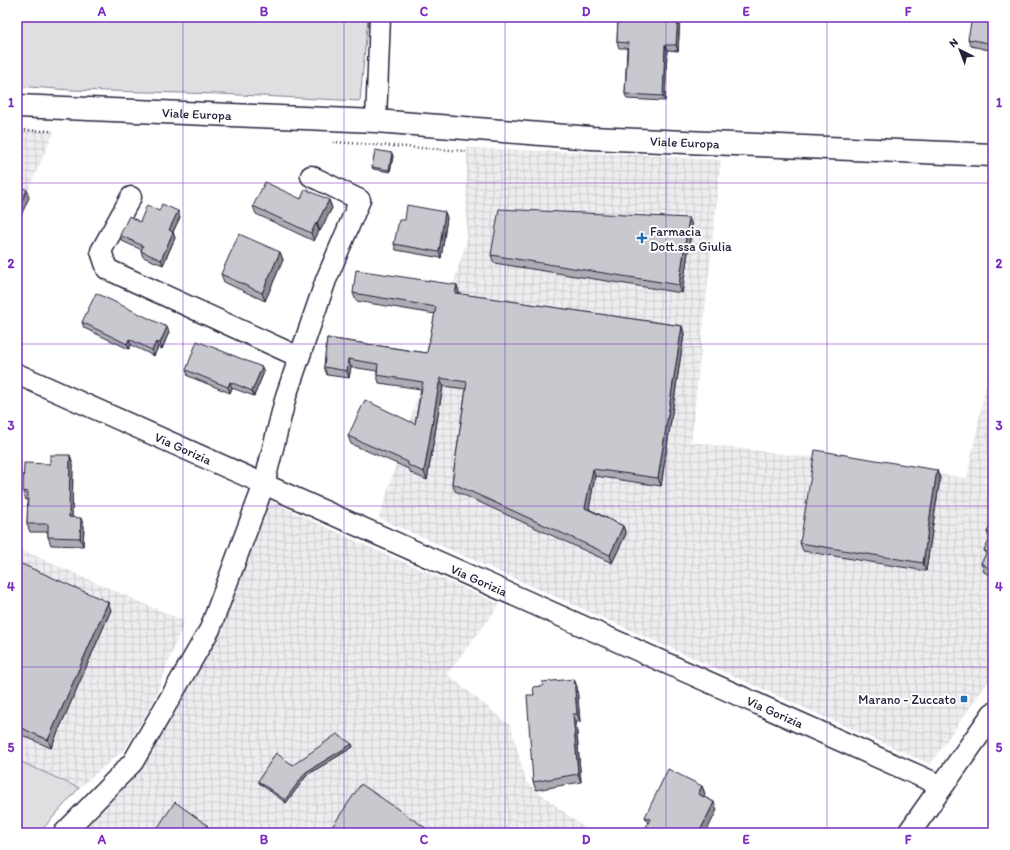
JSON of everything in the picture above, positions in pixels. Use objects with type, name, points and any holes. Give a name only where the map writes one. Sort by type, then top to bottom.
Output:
[{"type":"main road","name":"Viale Europa","points":[[17,106],[376,121],[591,138],[993,155]]},
{"type":"main road","points":[[909,833],[993,714]]},
{"type":"street","points":[[376,121],[380,17]]},
{"type":"street","points":[[64,833],[133,762],[210,629],[264,484],[286,396],[299,357],[326,280],[360,200],[311,176]]},
{"type":"street","points":[[131,197],[101,251],[107,269],[299,357]]},
{"type":"street","name":"Via Gorizia","points":[[17,374],[942,786]]},
{"type":"shaded area","points":[[17,17],[368,17],[360,101],[220,94],[71,90],[17,86]]},
{"type":"shaded area","points":[[17,129],[54,131],[17,217]]},
{"type":"shaded area","points":[[467,148],[628,154],[721,160],[691,442],[967,478],[990,365],[993,365],[993,675],[930,764],[379,518],[466,243]]},
{"type":"shaded area","points":[[264,498],[367,546],[500,604],[447,674],[511,726],[526,782],[591,833],[68,833],[162,722]]},
{"type":"shaded area","points":[[17,548],[184,621],[154,700],[126,748],[79,788],[17,760]]},
{"type":"shaded area","points":[[17,760],[79,788],[39,833],[17,833]]},
{"type":"building","points":[[618,17],[678,17],[676,45],[665,45],[663,96],[625,94],[628,43],[617,42]]},
{"type":"building","points":[[972,17],[993,17],[993,44],[968,39]]},
{"type":"building","points":[[375,150],[392,153],[389,170],[372,167]]},
{"type":"building","points":[[265,182],[301,199],[305,189],[329,200],[311,233],[253,206]]},
{"type":"building","points":[[17,185],[27,190],[17,210]]},
{"type":"building","points":[[162,204],[178,211],[169,230],[173,232],[161,260],[141,251],[143,246],[120,235],[129,216],[140,222],[147,205],[159,211]]},
{"type":"building","points":[[407,205],[445,212],[439,252],[394,244],[399,220],[405,220]]},
{"type":"building","points":[[499,209],[689,218],[679,285],[491,255]]},
{"type":"building","points":[[239,234],[280,252],[262,293],[221,274]]},
{"type":"building","points":[[356,270],[457,285],[455,293],[682,326],[658,478],[593,469],[585,508],[623,526],[610,555],[452,483],[467,382],[440,378],[424,472],[408,465],[408,462],[348,436],[365,400],[415,424],[423,382],[377,375],[378,364],[348,359],[347,371],[324,367],[327,338],[427,353],[436,307],[353,293]]},
{"type":"building","points":[[96,293],[167,327],[160,343],[156,342],[152,350],[129,339],[127,344],[82,322]]},
{"type":"building","points":[[197,341],[262,367],[252,391],[230,382],[228,387],[186,370]]},
{"type":"building","points":[[815,450],[937,470],[923,563],[800,543]]},
{"type":"building","points":[[50,455],[70,455],[69,517],[81,518],[80,538],[48,537],[48,524],[27,524],[28,492],[23,491],[24,463],[50,464]]},
{"type":"building","points":[[993,522],[993,534],[987,532]]},
{"type":"building","points":[[993,534],[993,571],[981,563],[987,552],[984,550]]},
{"type":"building","points":[[17,562],[108,602],[48,740],[17,726]]},
{"type":"building","points":[[574,679],[577,714],[573,714],[578,774],[533,782],[527,695],[534,695],[533,687],[543,686],[542,682]]},
{"type":"building","points":[[337,734],[352,744],[306,772],[285,800],[258,781],[276,753],[293,765]]},
{"type":"building","points":[[668,769],[702,786],[698,794],[714,802],[699,833],[643,833],[650,819],[645,817]]},
{"type":"building","points":[[361,784],[433,833],[328,833]]},
{"type":"building","points":[[175,802],[207,825],[202,833],[154,833]]},
{"type":"place","name":"Farmacia Dott.ssa Giulia","points":[[642,238]]},
{"type":"place","name":"Marano - Zuccato","points":[[964,699]]}]
